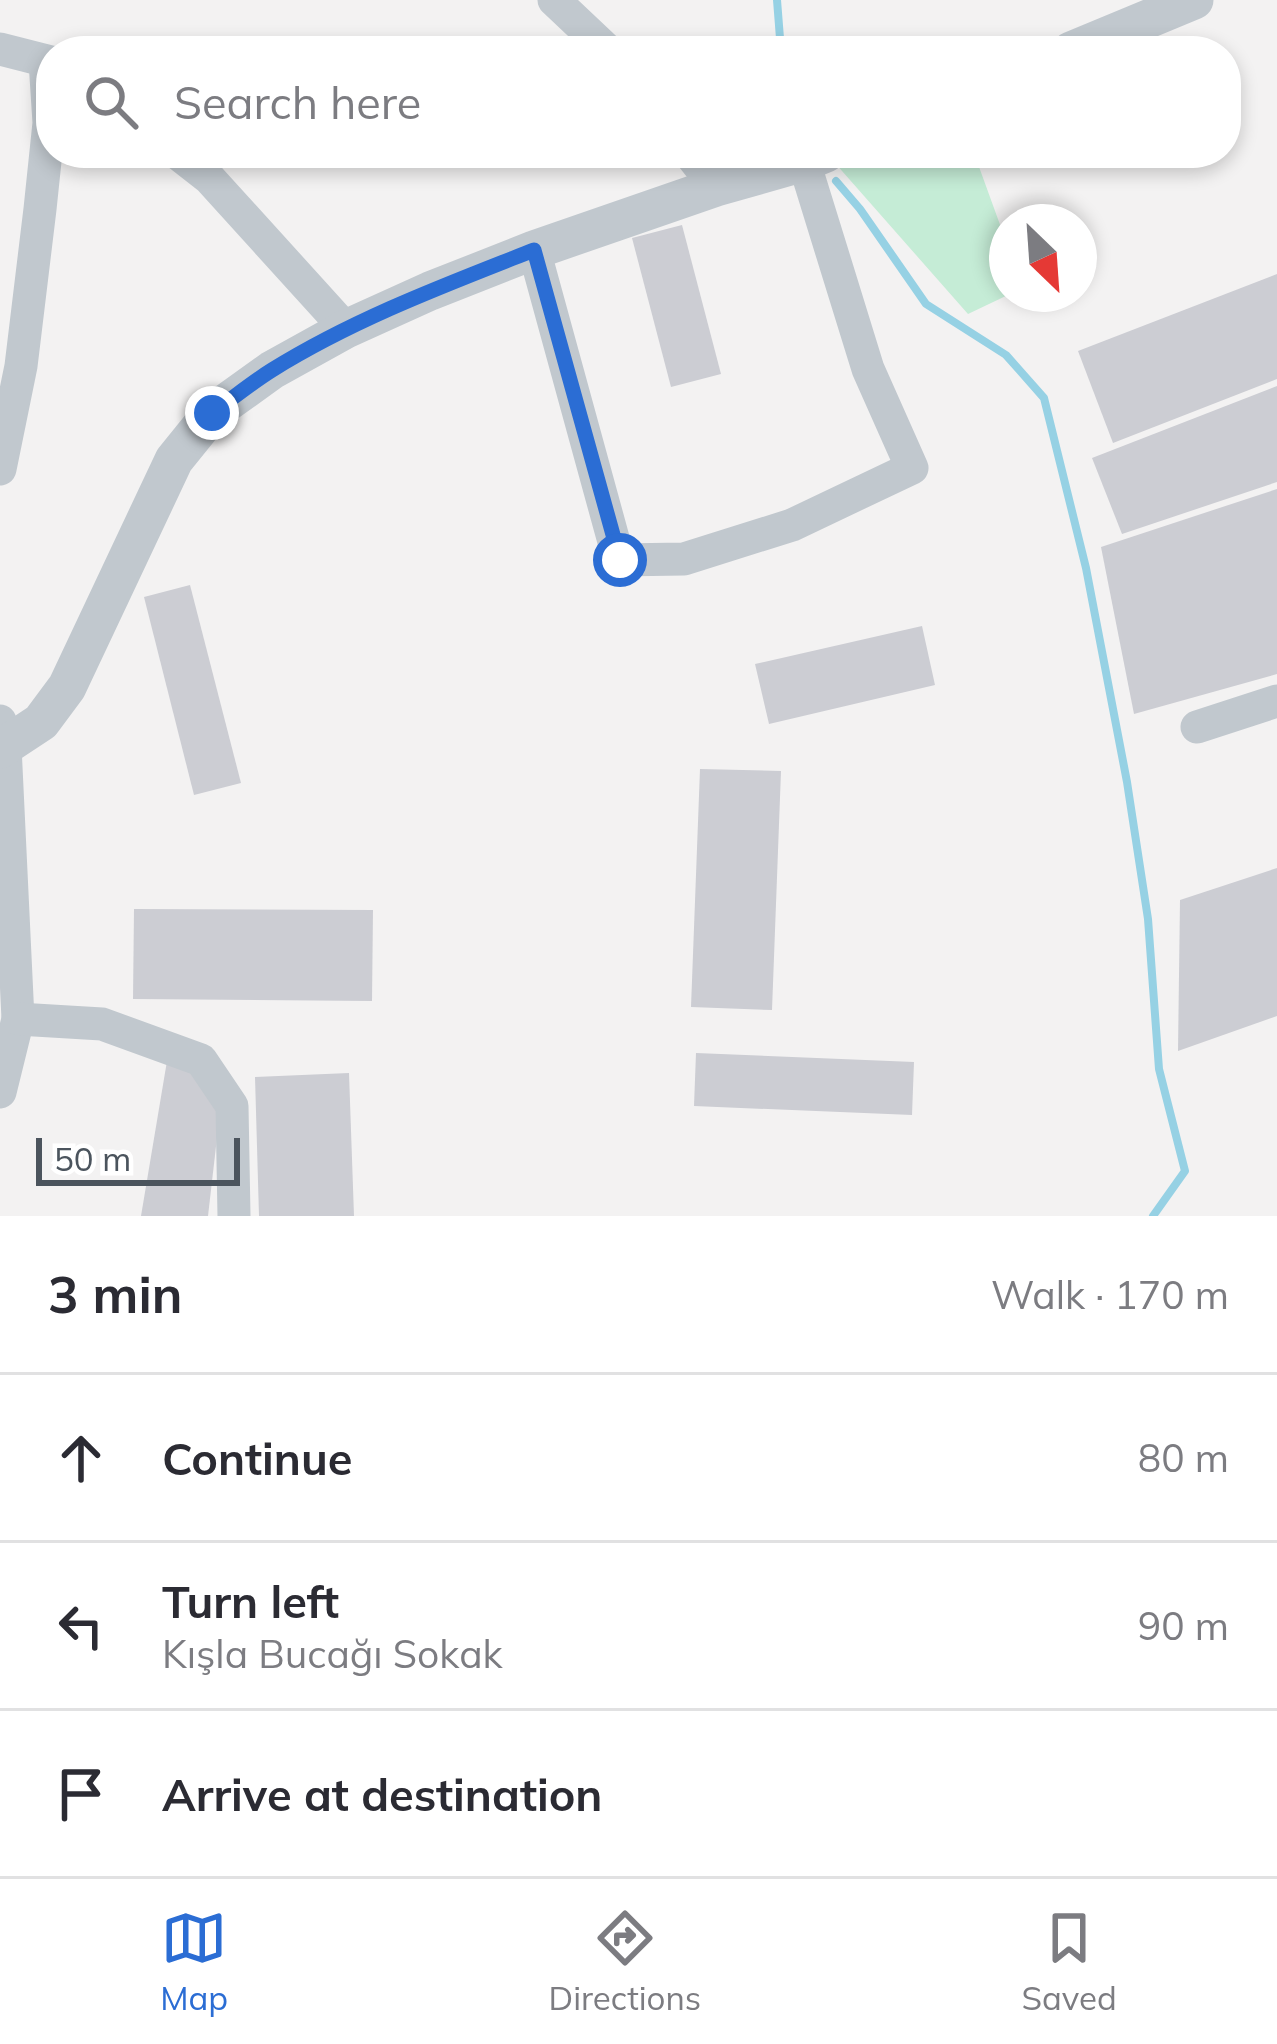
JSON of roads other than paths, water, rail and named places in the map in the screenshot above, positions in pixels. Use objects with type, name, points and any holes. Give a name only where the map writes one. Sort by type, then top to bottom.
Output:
[{"type":"street","points":[[554,0],[592,36]]},
{"type":"street","points":[[1107,36],[1193,0]]},
{"type":"street","points":[[0,49],[36,58]]},
{"type":"street","points":[[0,469],[21,366],[45,168]]},
{"type":"street","points":[[196,168],[346,329]]},
{"type":"street","points":[[701,168],[716,188]]},
{"type":"street","points":[[0,1092],[17,1018],[2,739],[41,722],[67,687],[174,460],[212,413],[272,370],[430,291],[534,250],[782,168]]},
{"type":"street","points":[[534,250],[620,560],[684,559],[792,525],[912,468],[868,369],[818,168]]},
{"type":"street","points":[[1197,727],[1277,701]]},
{"type":"street","points":[[17,1018],[102,1024],[201,1060],[232,1106],[234,1216]]},
{"type":"waterway","points":[[777,0],[780,36]]},
{"type":"waterway","points":[[836,181],[926,304],[1006,355],[1044,398],[1086,568],[1127,782],[1148,919],[1159,1069],[1185,1171],[1153,1216]]}]
